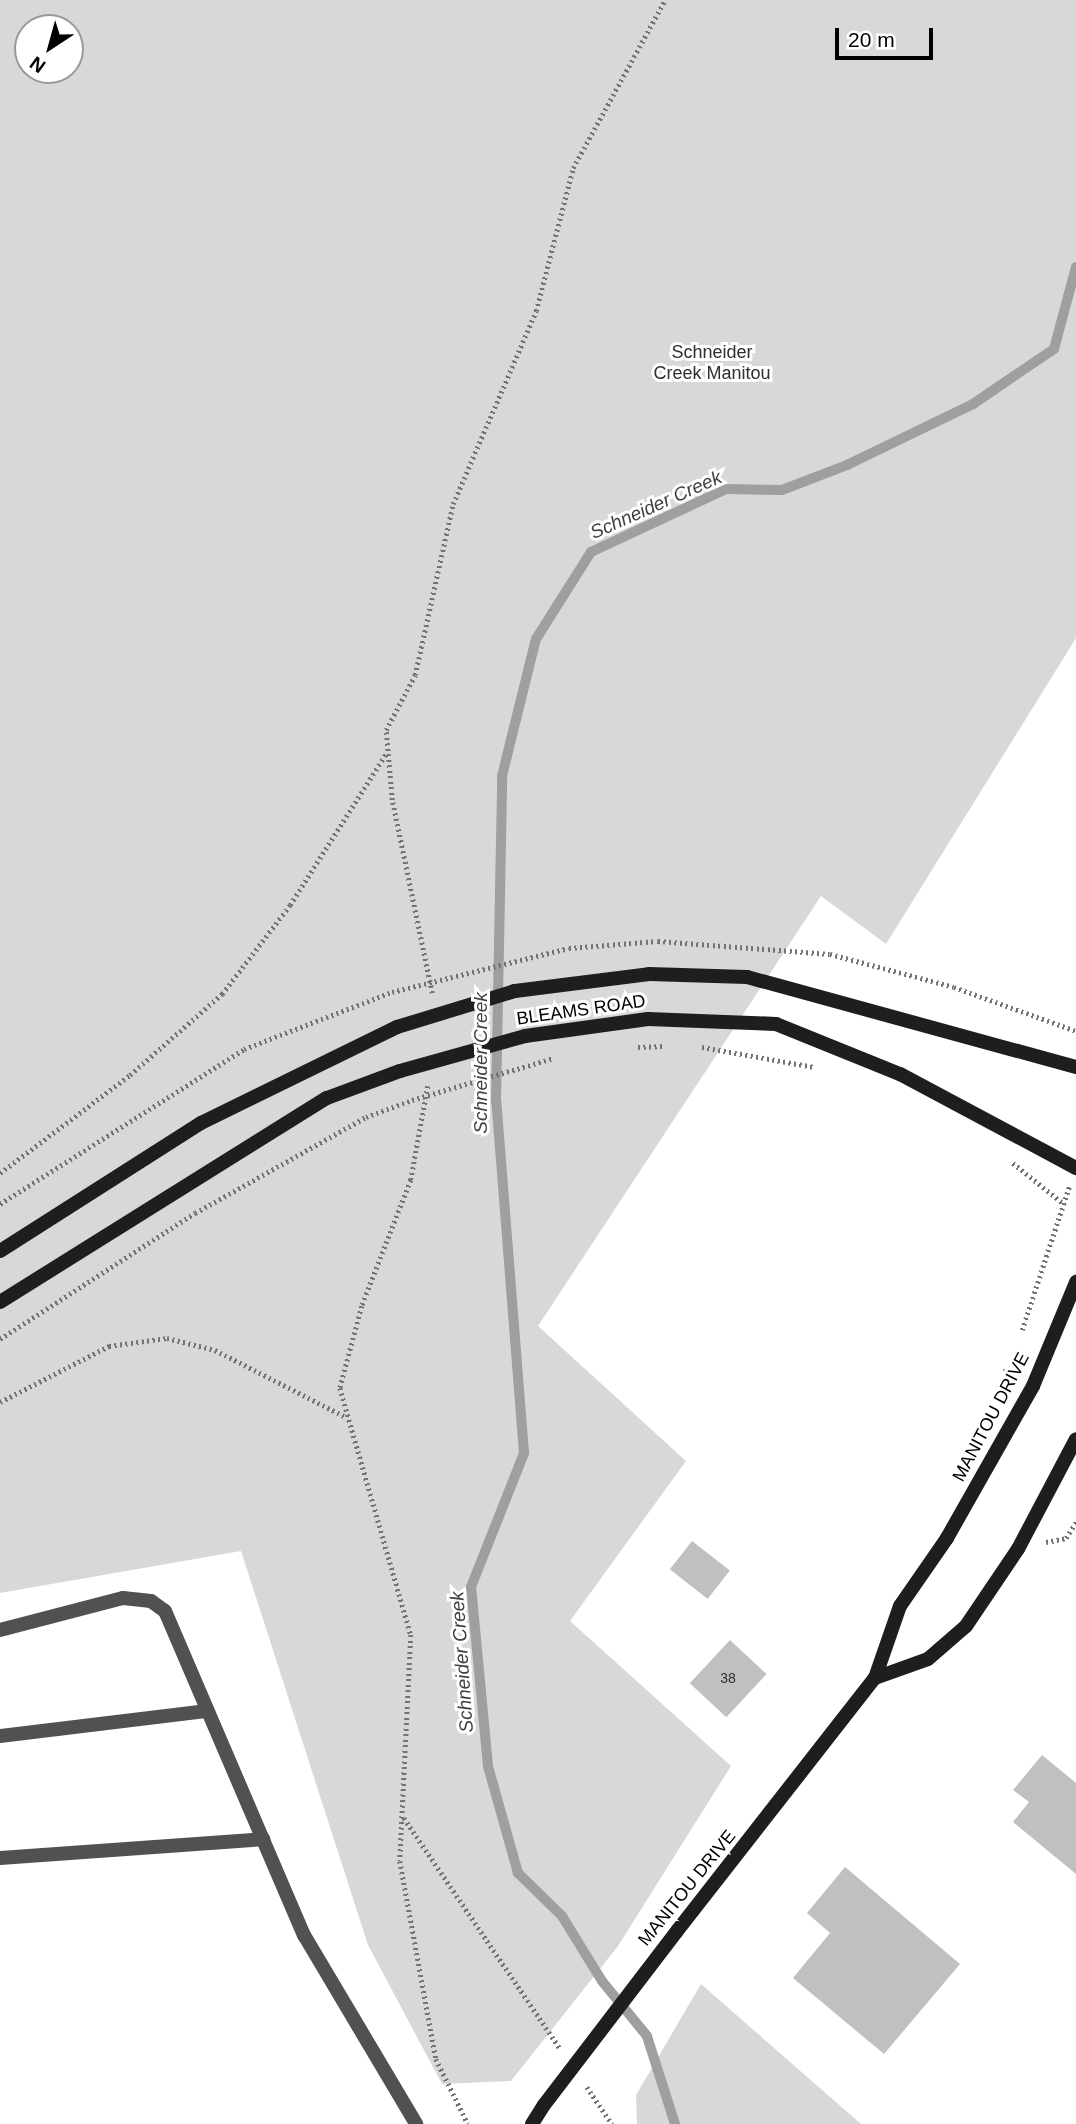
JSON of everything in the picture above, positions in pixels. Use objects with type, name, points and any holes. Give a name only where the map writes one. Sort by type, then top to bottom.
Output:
[{"type":"main road","name":"BLEAMS ROAD","points":[[0,1251],[201,1123],[397,1027],[515,991],[649,974],[747,977],[1076,1067]]},
{"type":"main road","name":"BLEAMS ROAD","points":[[0,1302],[327,1098],[400,1071],[525,1036],[648,1019],[776,1024],[900,1074],[1074,1174]]},
{"type":"main road","name":"MANITOU DRIVE","points":[[532,2124],[677,1931],[809,1767],[875,1678],[900,1606],[947,1538],[1033,1386],[1076,1282]]},
{"type":"main road","points":[[875,1678],[928,1658],[966,1626],[1018,1549],[1076,1439]]},
{"type":"lane","points":[[0,1630],[123,1598],[151,1601],[165,1611],[304,1935],[416,2124]]},
{"type":"lane","points":[[0,1736],[208,1711]]},
{"type":"lane","points":[[0,1858],[263,1839]]},
{"type":"path","points":[[0,1173],[130,1076],[222,995],[290,905],[388,751]]},
{"type":"path","points":[[0,1204],[244,1049],[392,992],[569,948],[658,941],[830,954],[954,986],[1076,1031]]},
{"type":"path","points":[[625,1048],[676,1045]]},
{"type":"path","points":[[689,1045],[826,1071]]},
{"type":"path","points":[[0,1339],[195,1213],[366,1117],[412,1100],[561,1056]]},
{"type":"path","points":[[1001,1156],[1064,1204]]},
{"type":"path","points":[[1022,1330],[1074,1174]]},
{"type":"path","points":[[0,1402],[108,1346],[167,1338],[215,1350],[347,1418]]},
{"type":"path","points":[[1066,1538],[1076,1522]]},
{"type":"path","points":[[403,1817],[568,2060]]},
{"type":"path","points":[[584,2082],[612,2124]]},
{"type":"green space","name":"Schneider Creek Manitou","points":[[0,0],[1076,0],[1076,638],[886,944],[821,896],[538,1326],[686,1461],[570,1621],[731,1766],[618,1946],[511,2081],[442,2084],[368,1945],[241,1551],[0,1593]]},
{"type":"green space","points":[[701,1984],[861,2124],[637,2124],[636,2095]]},
{"type":"building","points":[[692,1541],[730,1571],[708,1599],[670,1569]]},
{"type":"building","points":[[730,1640],[767,1674],[726,1717],[690,1683]]},
{"type":"building","points":[[1042,1755],[1076,1783],[1076,1874],[1013,1822],[1029,1802],[1013,1790]]},
{"type":"building","points":[[845,1867],[960,1964],[884,2054],[793,1978],[830,1933],[807,1913]]},
{"type":"waterway","name":"Schneider Creek","points":[[675,2124],[647,2036],[602,1981],[562,1916],[518,1873],[488,1766],[471,1587],[524,1453],[496,1101],[502,776],[536,639],[591,552],[726,489],[782,490],[847,465],[973,404],[1054,349],[1076,267]]}]
